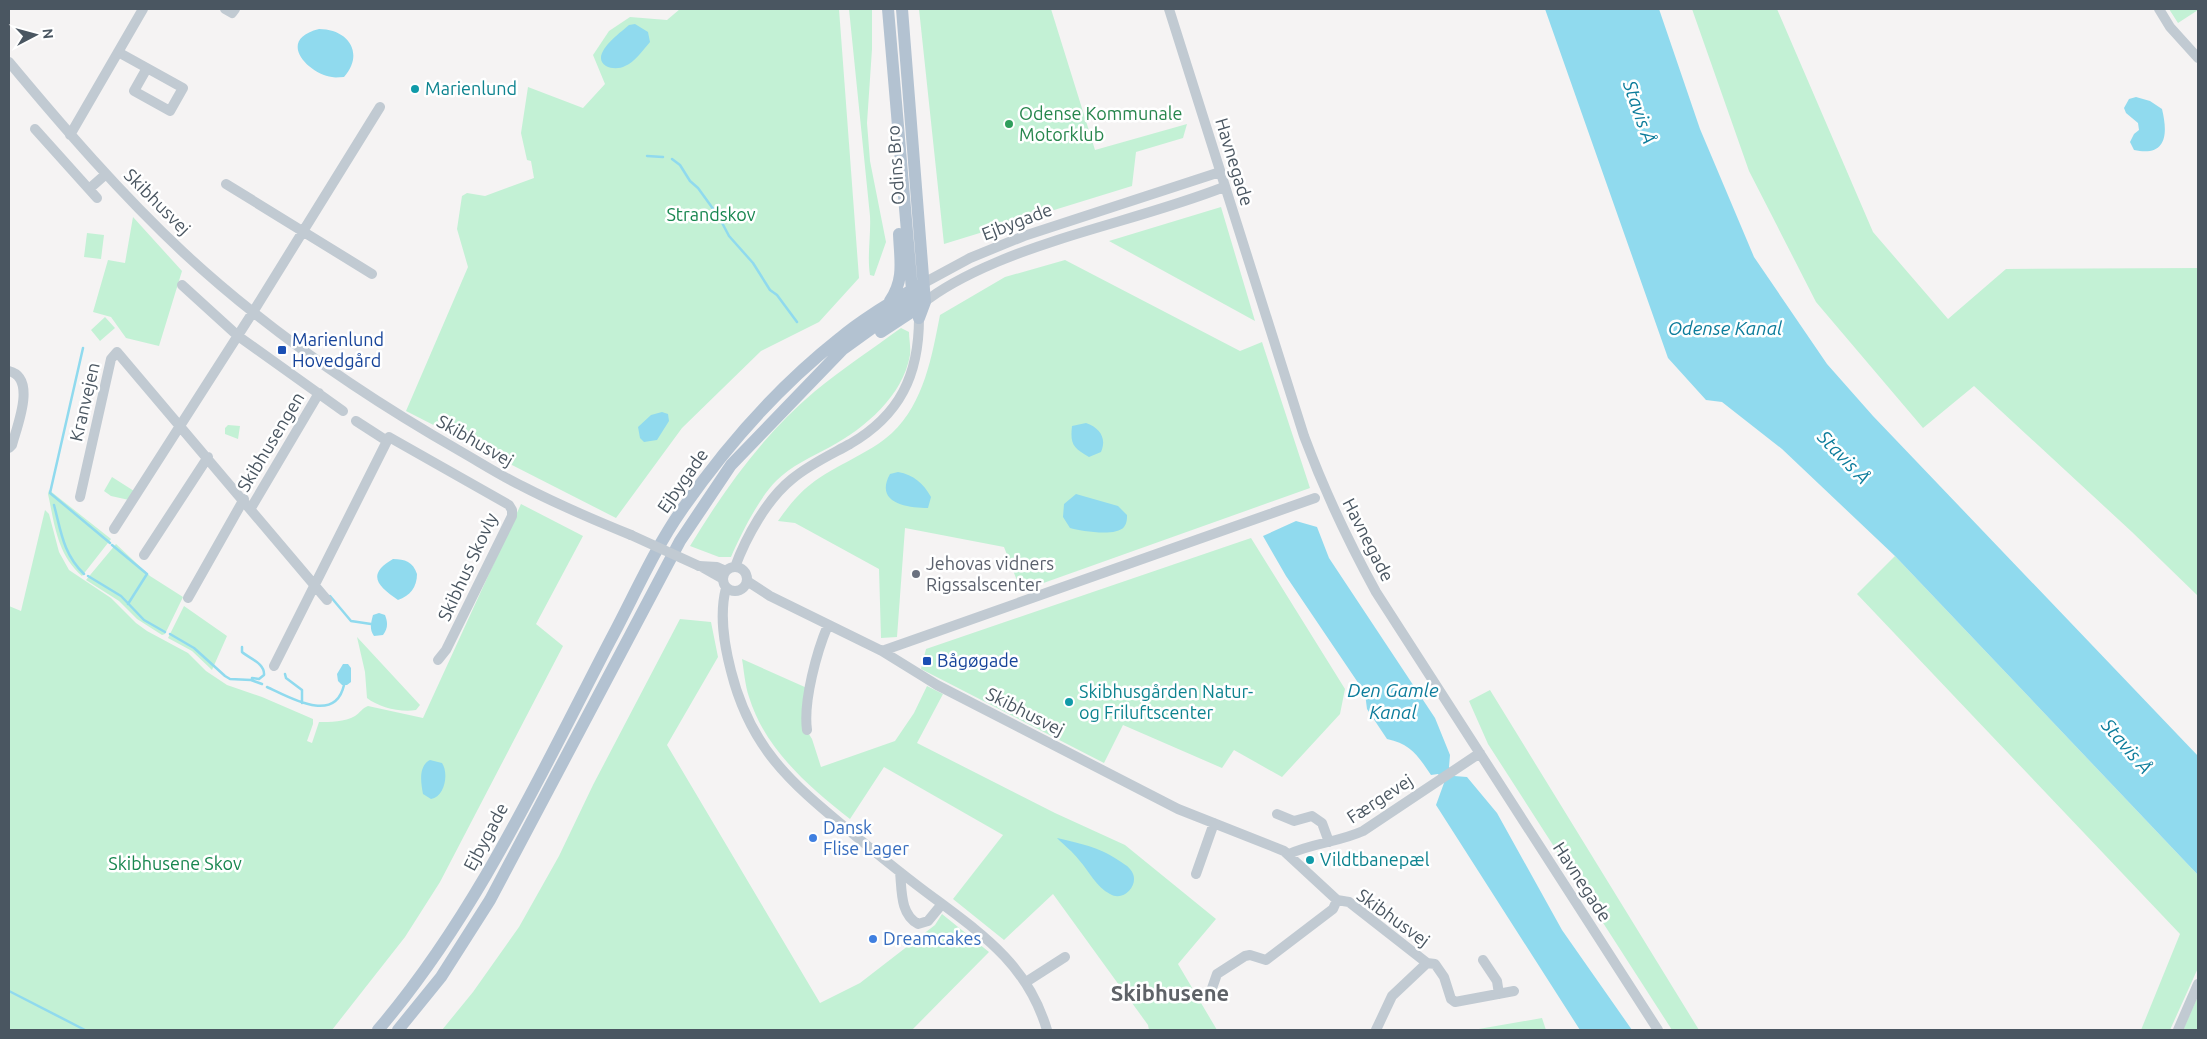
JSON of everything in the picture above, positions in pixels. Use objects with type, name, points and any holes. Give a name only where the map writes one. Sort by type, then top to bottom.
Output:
[{"type":"main road","name":"Odins Bro","points":[[888,9],[902,170],[918,300]]},
{"type":"main road","name":"Odins Bro","points":[[902,9],[918,300]]},
{"type":"main road","points":[[887,304],[896,292],[901,278],[897,189],[902,170]]},
{"type":"main road","name":"Ejbygade","points":[[378,1030],[425,970],[470,905],[680,513],[730,445],[798,373],[841,337],[887,304],[918,300]]},
{"type":"main road","name":"Ejbygade","points":[[398,1030],[441,977],[490,900],[680,541],[731,465],[842,350],[918,300]]},
{"type":"street","points":[[70,135],[143,9]]},
{"type":"street","points":[[225,9],[232,13],[235,9]]},
{"type":"street","name":"Havnegade","points":[[1169,9],[1304,436],[1327,494],[1376,592],[1658,1030]]},
{"type":"street","points":[[2158,9],[2170,27],[2198,58]]},
{"type":"street","points":[[118,52],[147,68],[183,88],[170,111],[134,90],[147,68]]},
{"type":"street","name":"Skibhusvej","points":[[9,62],[70,135],[184,253],[253,312],[328,367],[406,420],[522,486],[699,566],[717,567],[735,580],[882,651],[943,688],[1178,809],[1289,854],[1337,900],[1350,902],[1427,963],[1435,964],[1444,978],[1451,999],[1455,1002],[1514,991]]},
{"type":"street","points":[[114,529],[238,336],[380,107]]},
{"type":"street","points":[[35,129],[98,198]]},
{"type":"street","name":"Ejbygade","points":[[918,300],[970,258],[1024,236],[1220,172]]},
{"type":"street","name":"Skibhusvej","points":[[89,189],[106,174]]},
{"type":"street","points":[[226,184],[372,274]]},
{"type":"street","name":"Ejbygade","points":[[918,300],[1023,251],[1224,187]]},
{"type":"street","name":"Skibhusengen","points":[[182,285],[238,336],[343,411]]},
{"type":"street","name":"Odins Bro","points":[[735,580],[747,542],[758,519],[772,499],[791,480],[810,466],[877,427],[894,408],[915,366],[918,300]]},
{"type":"street","name":"Kranvejen","points":[[80,497],[111,359],[117,352],[181,425],[327,600]]},
{"type":"street","points":[[9,371],[20,379],[25,390],[12,445],[9,448]]},
{"type":"street","name":"Skibhusengen","points":[[247,504],[320,393]]},
{"type":"street","name":"Skibhus Skovly","points":[[356,421],[387,441],[389,437],[509,505],[512,510],[512,516],[446,650],[438,660]]},
{"type":"street","points":[[274,666],[387,441]]},
{"type":"street","points":[[144,555],[208,457]]},
{"type":"street","points":[[882,651],[1314,498]]},
{"type":"street","points":[[188,598],[247,504]]},
{"type":"street","points":[[735,580],[724,600],[723,618],[727,654],[734,684],[751,725],[770,756],[802,792],[900,872],[987,939],[1011,962],[1035,998],[1047,1030]]},
{"type":"street","points":[[807,730],[805,719],[816,659],[828,625]]},
{"type":"street","name":"Færgevej","points":[[1289,854],[1315,844],[1346,839],[1363,831],[1480,753]]},
{"type":"street","points":[[1277,814],[1294,821],[1312,816],[1322,823],[1329,842]]},
{"type":"street","points":[[1196,874],[1214,823]]},
{"type":"street","points":[[900,872],[905,912],[910,920],[918,924],[928,921],[942,904]]},
{"type":"street","points":[[1210,994],[1217,974],[1245,956],[1250,955],[1266,960],[1333,909],[1337,900]]},
{"type":"street","points":[[1026,982],[1065,957]]},
{"type":"street","points":[[1483,960],[1497,981],[1499,994]]},
{"type":"street","name":"Skibhusvej","points":[[1376,1030],[1392,996],[1427,963]]},
{"type":"street","points":[[2178,1030],[2198,984]]},
{"type":"green space","name":"Strandskov","points":[[680,9],[839,9],[859,278],[819,322],[761,351],[682,428],[616,518],[406,411],[468,267],[457,229],[462,196],[467,193],[485,196],[534,178],[531,161],[527,160],[521,133],[528,87],[583,108],[605,84],[593,55],[609,31],[630,17],[667,20]]},
{"type":"green space","points":[[849,9],[872,9],[872,49],[867,123],[870,161],[886,242],[874,276],[870,275],[869,268],[870,216]]},
{"type":"green space","name":"Odense Kommunale Motorklub","points":[[919,9],[1051,9],[1095,150],[1187,124],[1183,138],[1136,152],[1132,186],[944,244]]},
{"type":"green space","points":[[1692,9],[1777,9],[1873,232],[1948,319],[2006,269],[2198,268],[2198,596],[2132,532],[1974,386],[1923,428],[1816,302],[1749,171]]},
{"type":"green space","points":[[2169,9],[2198,9],[2198,10],[2178,23]]},
{"type":"green space","points":[[1221,207],[1255,321],[1109,241]]},
{"type":"green space","points":[[133,217],[182,271],[159,346],[126,338],[111,317],[93,312],[108,260],[125,263]]},
{"type":"green space","points":[[87,233],[104,235],[101,259],[84,257]]},
{"type":"green space","points":[[1065,260],[1240,351],[1262,342],[1310,488],[1021,591],[1004,547],[905,528],[897,637],[881,638],[879,569],[795,523],[778,521],[801,492],[811,484],[883,440],[903,421],[912,408],[925,378],[934,347],[940,315],[1005,277]]},
{"type":"green space","points":[[105,317],[115,328],[100,341],[91,330]]},
{"type":"green space","points":[[901,328],[909,332],[910,355],[906,370],[899,384],[880,409],[869,420],[843,439],[795,466],[776,481],[757,506],[731,557],[719,557],[690,546],[731,484],[778,426],[814,392]]},
{"type":"green space","points":[[228,425],[240,426],[238,439],[225,434],[225,428]]},
{"type":"green space","points":[[112,477],[134,491],[129,500],[111,496],[104,491]]},
{"type":"green space","points":[[49,490],[111,539],[82,576],[67,558],[58,539],[48,494]]},
{"type":"green space","name":"Skibhusene Skov","points":[[521,504],[583,536],[536,624],[563,646],[440,882],[405,937],[332,1030],[9,1030],[9,606],[21,611],[45,510],[49,514],[59,552],[69,570],[111,598],[136,623],[188,653],[206,671],[227,685],[262,697],[313,719],[307,741],[312,743],[319,722],[347,719],[355,716],[368,706],[423,718]]},
{"type":"green space","points":[[1251,538],[1345,689],[1340,714],[1282,777],[1234,750],[1222,768],[1123,725],[1104,763],[921,669],[926,649]]},
{"type":"green space","points":[[116,544],[150,576],[183,597],[165,634],[162,635],[137,619],[119,601],[86,580]]},
{"type":"green space","points":[[1895,556],[2198,875],[2198,968],[2170,1030],[2141,1030],[2180,934],[1857,594]]},
{"type":"green space","points":[[184,606],[227,636],[212,670],[192,651],[168,638]]},
{"type":"green space","points":[[680,619],[711,622],[718,657],[667,745],[820,1003],[860,983],[935,925],[942,914],[989,952],[912,1030],[442,1030],[473,992],[519,927],[559,856],[593,785]]},
{"type":"green space","points":[[357,637],[420,705],[416,710],[404,711],[390,708],[377,704],[367,698],[365,672]]},
{"type":"green space","points":[[742,659],[807,688],[802,723],[812,739],[821,767],[895,741],[914,713],[927,686],[943,694],[917,743],[1055,813],[1125,845],[1216,919],[1178,964],[1217,1030],[1149,1030],[1148,1025],[1053,894],[1004,940],[953,899],[1003,835],[884,767],[850,819],[804,780],[777,750],[756,716],[749,697]]},
{"type":"green space","points":[[1490,690],[1699,1030],[1672,1030],[1488,744],[1469,701]]},
{"type":"green space","points":[[2198,996],[2198,1030],[2183,1030]]},
{"type":"green space","points":[[1542,1018],[1546,1030],[1473,1030]]},
{"type":"water","name":"Odense Kanal","points":[[1545,9],[1659,9],[1700,129],[1754,257],[1827,364],[1873,416],[2198,756],[2198,875],[1895,556],[1782,449],[1722,402],[1706,400],[1668,358]]},
{"type":"water","points":[[635,24],[648,32],[650,42],[639,56],[629,64],[618,68],[606,66],[601,56],[603,50],[629,25]]},
{"type":"water","points":[[319,29],[338,33],[350,44],[353,51],[353,59],[344,77],[323,75],[314,70],[300,56],[299,41],[306,34]]},
{"type":"water","points":[[2136,97],[2150,101],[2162,109],[2165,127],[2163,142],[2153,150],[2134,150],[2130,142],[2134,134],[2139,130],[2138,123],[2126,113],[2124,108],[2129,99]]},
{"type":"water","points":[[662,412],[668,414],[669,421],[657,440],[644,442],[640,438],[638,427],[651,415]]},
{"type":"water","points":[[1086,423],[1095,428],[1103,438],[1101,452],[1089,457],[1079,451],[1072,441],[1072,426]]},
{"type":"water","points":[[898,472],[918,480],[925,488],[931,497],[928,508],[903,505],[889,498],[886,492],[886,484],[890,474]]},
{"type":"water","points":[[1076,494],[1118,506],[1127,515],[1124,527],[1114,532],[1106,533],[1070,528],[1063,517],[1064,504]]},
{"type":"water","name":"Den Gamle Kanal","points":[[1296,521],[1317,527],[1329,558],[1435,718],[1450,755],[1449,767],[1454,776],[1467,777],[1497,813],[1562,930],[1632,1030],[1580,1030],[1436,805],[1444,783],[1438,774],[1431,775],[1418,757],[1408,748],[1387,739],[1367,709],[1365,693],[1286,576],[1263,536]]},
{"type":"water","points":[[393,559],[408,562],[417,574],[416,583],[412,590],[398,600],[381,586],[377,576],[379,570]]},
{"type":"water","points":[[379,613],[385,615],[387,628],[383,635],[374,636],[371,628],[373,615]]},
{"type":"water","points":[[343,664],[348,664],[351,668],[351,682],[347,685],[342,685],[338,681],[337,674]]},
{"type":"water","points":[[430,760],[442,763],[445,773],[444,784],[440,794],[431,799],[423,794],[421,780],[422,770]]},
{"type":"water","points":[[1057,838],[1096,848],[1126,865],[1133,874],[1134,880],[1130,890],[1121,896],[1105,891],[1074,854]]},
{"type":"waterway","points":[[647,156],[663,157]]},
{"type":"waterway","points":[[672,159],[680,165],[690,181],[698,188],[719,217],[729,236],[753,263],[770,290],[777,295],[797,322]]},
{"type":"waterway","points":[[83,348],[50,493],[110,543]]},
{"type":"waterway","points":[[54,505],[67,550],[84,574]]},
{"type":"waterway","points":[[112,545],[147,574],[128,604]]},
{"type":"waterway","points":[[88,576],[121,596],[144,620],[165,632]]},
{"type":"waterway","points":[[330,596],[351,621],[371,624]]},
{"type":"waterway","points":[[170,634],[194,648],[230,679],[251,680],[262,684]]},
{"type":"waterway","points":[[242,647],[242,652],[260,664],[264,671],[264,675],[259,679],[252,679]]},
{"type":"waterway","points":[[285,674],[286,678],[302,690],[302,703]]},
{"type":"waterway","points":[[267,687],[287,697],[310,705],[321,706],[331,704],[339,697],[344,685]]},
{"type":"waterway","points":[[9,991],[85,1030]]},
{"type":"place","name":"Marienlund","points":[[415,89]]},
{"type":"place","name":"Odense Kommunale Motorklub","points":[[1009,124]]},
{"type":"place","name":"Marienlund Hovedgård","points":[[282,350]]},
{"type":"place","name":"Jehovas vidners Rigssalscenter","points":[[916,574]]},
{"type":"place","name":"Bågøgade","points":[[927,661]]},
{"type":"place","name":"Skibhusgården Natur- og Friluftscenter","points":[[1069,702]]},
{"type":"place","name":"Dansk Flise Lager","points":[[813,838]]},
{"type":"place","name":"Vildtbanepæl","points":[[1310,860]]},
{"type":"place","name":"Dreamcakes","points":[[873,939]]},
{"type":"district","name":"Skibhusene","points":[[1170,993]]},
{"type":"water label","name":"Stavis Å","points":[[1640,112]]},
{"type":"water label","name":"Stavis Å","points":[[1844,457]]},
{"type":"water label","name":"Stavis Å","points":[[2127,746]]}]
